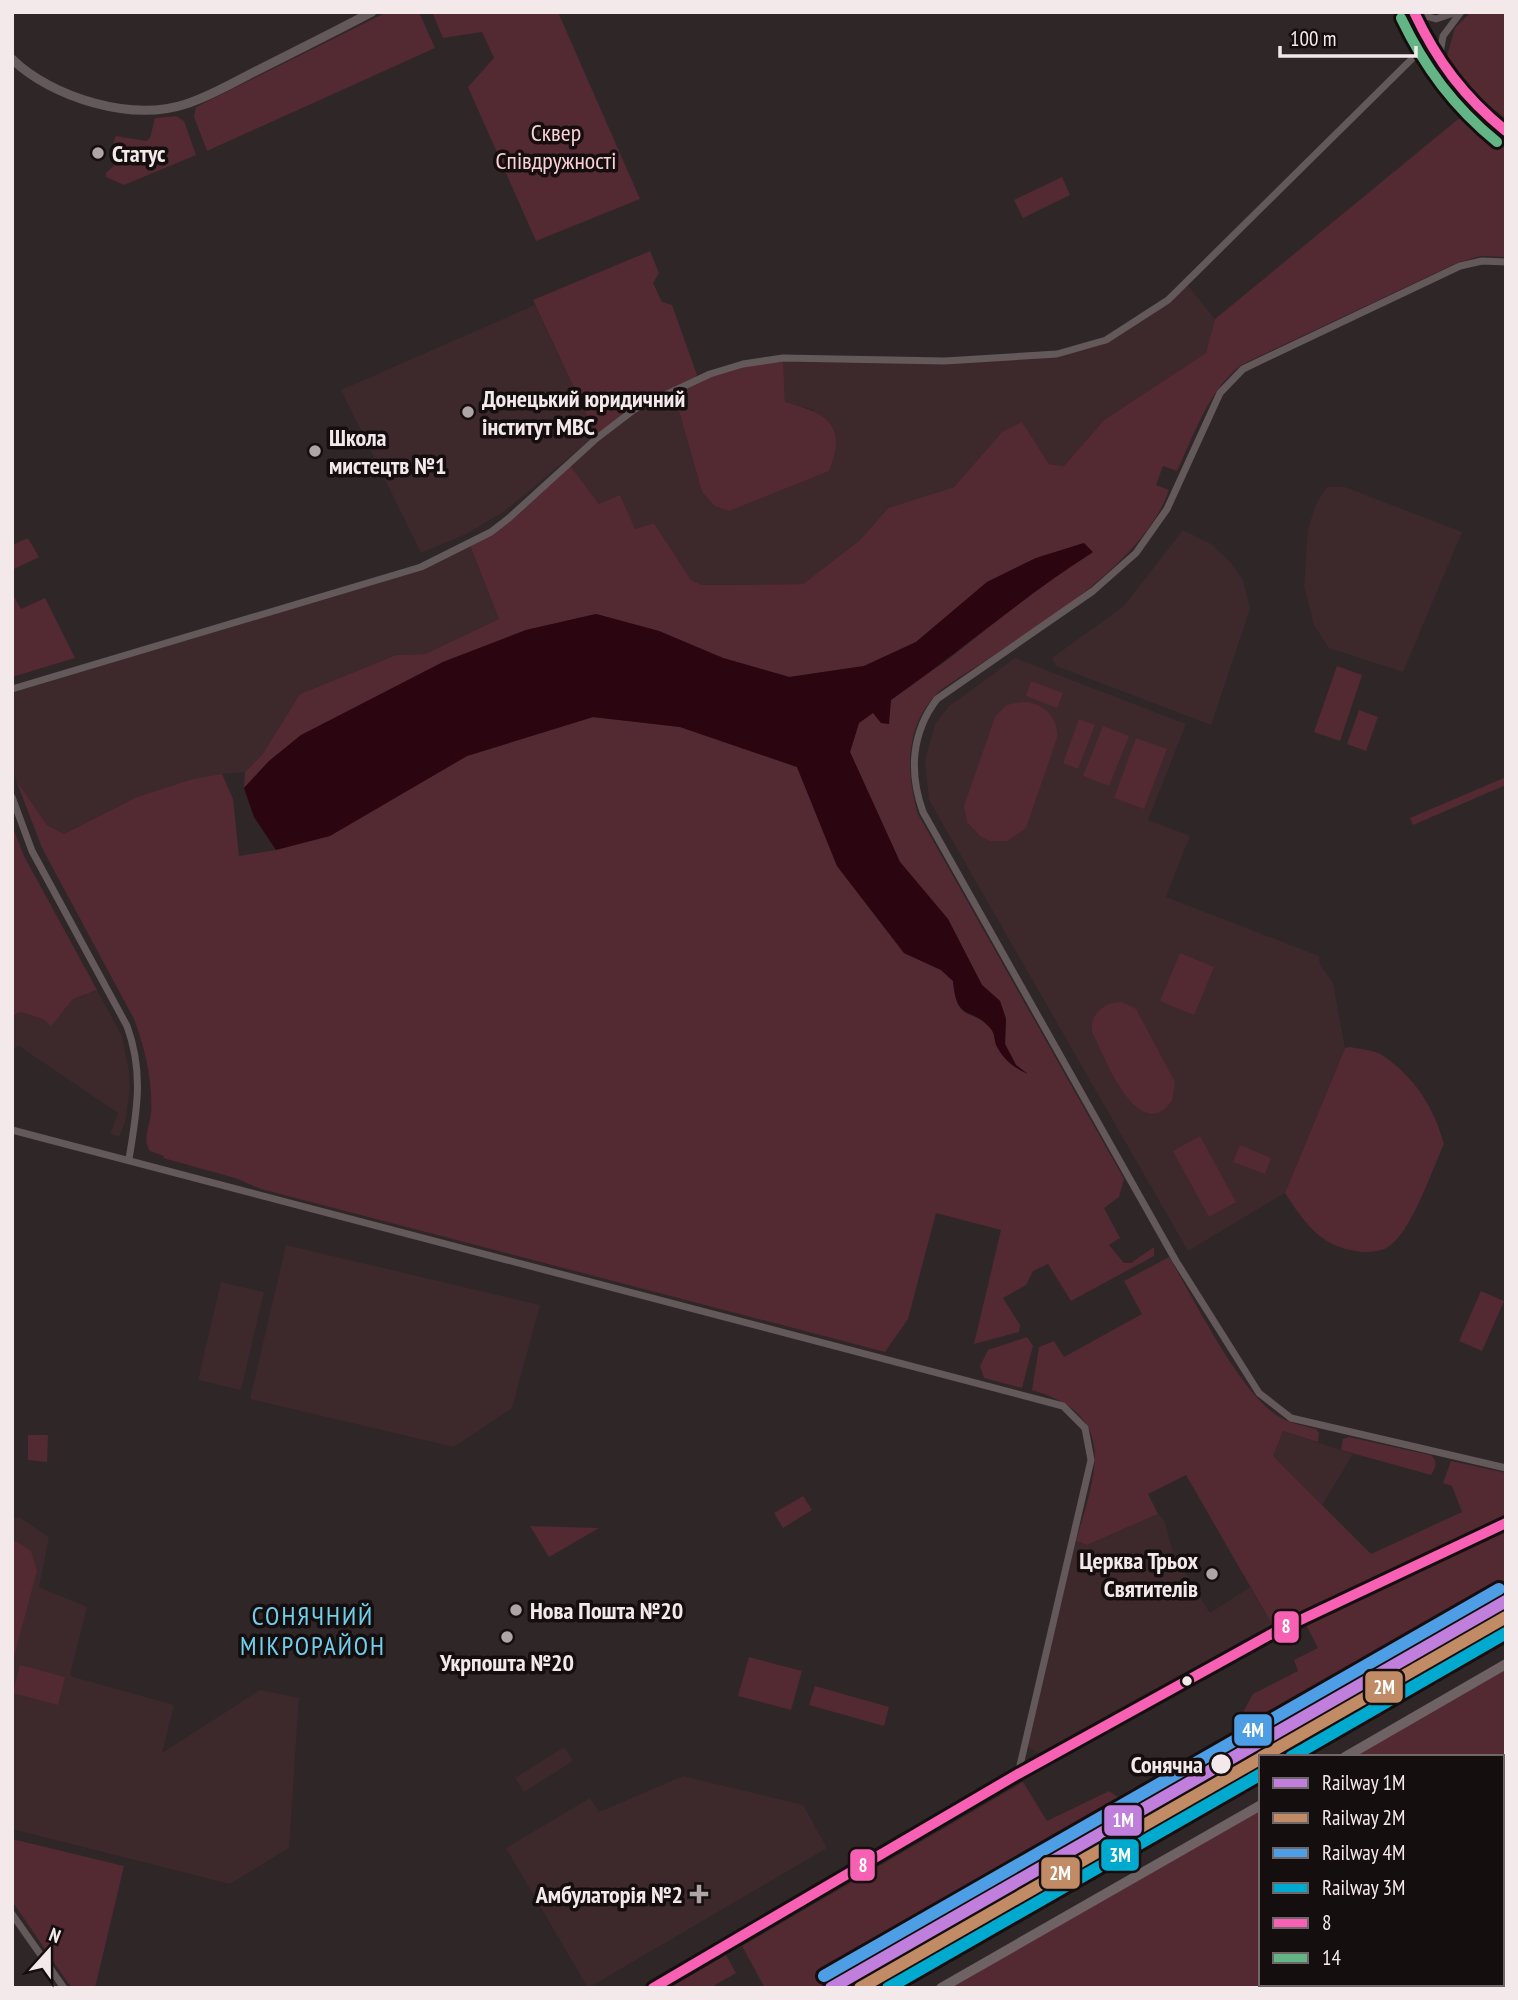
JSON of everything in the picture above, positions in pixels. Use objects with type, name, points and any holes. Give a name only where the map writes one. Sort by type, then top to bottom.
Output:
[{"type":"main road","points":[[1414,12],[1428,43],[1458,90],[1506,131]]},
{"type":"main road","points":[[1348,1755],[1506,1664]]},
{"type":"main road","points":[[941,1988],[1259,1806]]},
{"type":"street","points":[[12,59],[35,78],[82,100],[151,110],[183,105],[211,94],[372,12]]},
{"type":"street","points":[[1414,12],[1436,19],[1459,12]]},
{"type":"street","points":[[1439,61],[1443,36],[1459,12]]},
{"type":"street","points":[[12,689],[421,567],[491,531],[509,518],[597,438],[635,409],[710,374],[743,364],[783,358],[945,360],[1057,354],[1106,340],[1168,300],[1428,43]]},
{"type":"street","points":[[1506,262],[1482,261],[1460,266],[1243,369],[1231,379],[1220,393],[1167,509],[1136,553],[1093,591],[937,699],[918,734],[913,760],[916,794],[923,812],[1176,1261],[1259,1393],[1291,1418],[1506,1468]]},
{"type":"street","points":[[12,797],[32,851],[127,1026],[134,1045],[140,1096],[129,1159]]},
{"type":"street","points":[[12,1130],[1063,1406],[1085,1428],[1091,1460],[1018,1774]]},
{"type":"street","points":[[653,1988],[1018,1774],[1275,1632],[1506,1523]]},
{"type":"street","points":[[12,1914],[64,1988]]},
{"type":"shaded area","points":[[1186,283],[1215,319],[1207,353],[1104,420],[1064,466],[1049,464],[1022,423],[1002,432],[954,487],[888,508],[860,540],[803,584],[702,585],[691,580],[654,523],[635,529],[599,504],[569,464],[618,421],[673,390],[702,492],[814,410],[785,402],[783,358],[945,361],[1057,354],[1106,340]]},
{"type":"shaded area","name":"Донецький юридичний інститут МВС","points":[[535,305],[596,435],[505,511],[466,534],[421,553],[341,390]]},
{"type":"shaded area","points":[[1327,487],[1345,487],[1462,532],[1403,672],[1329,648],[1314,625],[1304,585],[1308,529],[1316,504]]},
{"type":"shaded area","points":[[1183,530],[1211,544],[1231,563],[1243,580],[1250,609],[1211,725],[1056,666],[1052,658],[1124,606]]},
{"type":"shaded area","points":[[469,543],[499,619],[425,654],[396,655],[300,694],[262,755],[245,772],[222,774],[137,797],[64,834],[47,825],[16,780],[12,767],[12,689],[421,567]]},
{"type":"shaded area","points":[[1084,543],[1093,552],[1041,587],[891,700],[889,724],[881,723],[873,713],[859,723],[850,752],[900,862],[948,919],[982,985],[1000,1001],[1006,1019],[1005,1044],[1016,1065],[1028,1074],[1002,1055],[992,1031],[984,1022],[962,1009],[953,981],[941,970],[904,953],[837,866],[797,767],[680,727],[593,717],[467,756],[330,836],[276,850],[254,817],[244,788],[269,761],[301,735],[443,662],[526,630],[596,614],[659,631],[723,658],[789,677],[864,666],[916,642],[987,582],[1036,558]]},
{"type":"shaded area","points":[[1015,658],[1186,724],[1148,820],[1190,836],[1166,897],[1319,956],[1320,965],[1333,983],[1345,1048],[1285,1193],[1188,1251],[929,800],[925,760],[935,724],[948,707]]},
{"type":"shaded area","points":[[97,990],[122,1036],[129,1072],[130,1088],[125,1122],[119,1137],[110,1134],[118,1113],[19,1046],[12,1050],[12,1016],[20,1012],[43,1019],[51,1025],[73,999]]},
{"type":"shaded area","points":[[286,1245],[540,1305],[512,1408],[454,1447],[250,1399]]},
{"type":"shaded area","points":[[221,1282],[264,1292],[241,1390],[198,1380]]},
{"type":"shaded area","points":[[1283,1431],[1353,1454],[1322,1505],[1272,1456]]},
{"type":"shaded area","points":[[1158,1514],[1164,1520],[1174,1556],[1210,1613],[1250,1587],[1273,1626],[1039,1754],[1027,1746],[1076,1541],[1087,1545]]},
{"type":"shaded area","points":[[19,1517],[49,1537],[39,1587],[87,1607],[70,1676],[174,1705],[162,1753],[260,1690],[299,1698],[289,1848],[230,1884],[12,1829],[12,1518]]},
{"type":"shaded area","points":[[1506,1596],[1506,1611],[1282,1740],[1268,1752],[1259,1736]]},
{"type":"shaded area","points":[[564,1747],[573,1761],[524,1792],[515,1778]]},
{"type":"shaded area","points":[[683,1776],[803,1805],[827,1848],[588,1988],[506,1848],[590,1798],[599,1812]]},
{"type":"shaded area","points":[[1146,1798],[1157,1818],[855,1988],[820,1988]]},
{"type":"green space","points":[[387,12],[419,12],[435,48],[207,151],[194,117],[196,107]]},
{"type":"green space","name":"Сквер Співдружності","points":[[432,12],[558,12],[640,199],[536,241],[468,87],[494,58],[482,32],[443,38]]},
{"type":"green space","points":[[1471,12],[1506,12],[1506,119],[1470,90],[1446,59],[1455,28]]},
{"type":"green space","points":[[1472,113],[1506,139],[1506,257],[1481,256],[1459,262],[1241,365],[1219,387],[1211,400],[1177,471],[1163,466],[1156,485],[1169,490],[1154,520],[1132,549],[1071,602],[942,689],[921,716],[915,731],[910,764],[918,814],[1124,1179],[1119,1197],[1104,1208],[1120,1238],[1109,1245],[1124,1263],[1131,1263],[1154,1247],[1154,1256],[1071,1301],[1048,1264],[1033,1271],[1026,1285],[1003,1298],[1020,1325],[1019,1332],[974,1344],[1001,1230],[936,1213],[908,1319],[885,1352],[261,1189],[235,1178],[163,1158],[164,1156],[150,1151],[147,1137],[151,1113],[149,1077],[145,1053],[134,1019],[42,848],[16,780],[47,825],[64,834],[137,797],[193,779],[222,774],[233,799],[239,856],[276,850],[406,791],[467,756],[593,717],[680,727],[797,767],[837,866],[904,953],[941,970],[953,981],[955,995],[962,1010],[985,1023],[993,1032],[996,1044],[1005,1058],[1024,1072],[1016,1065],[1005,1044],[1006,1019],[1000,1001],[982,985],[948,919],[900,862],[850,752],[859,722],[950,658],[1050,579],[1092,553],[1084,543],[1036,558],[987,582],[916,642],[864,666],[790,677],[723,658],[659,631],[596,614],[526,630],[443,662],[302,735],[269,761],[244,788],[245,772],[262,755],[300,694],[396,655],[425,654],[499,619],[469,543],[491,532],[569,464],[599,504],[620,495],[635,529],[654,523],[691,580],[702,585],[803,584],[860,540],[888,508],[954,487],[1002,432],[1022,422],[1049,464],[1064,466],[1104,420],[1206,353],[1215,319],[1457,120]]},
{"type":"green space","points":[[176,116],[184,121],[196,155],[124,185],[106,177],[106,173],[121,159],[111,149],[116,136],[146,141],[150,138],[155,118]]},
{"type":"green space","points":[[1062,177],[1070,195],[1023,218],[1014,200]]},
{"type":"green space","points":[[650,251],[659,273],[653,283],[662,302],[672,305],[697,375],[694,379],[650,398],[596,435],[533,300]]},
{"type":"green space","points":[[783,358],[785,402],[822,416],[834,431],[836,442],[829,471],[729,511],[715,506],[702,492],[673,390],[710,374]]},
{"type":"green space","points":[[28,538],[39,557],[12,570],[12,545]]},
{"type":"green space","points":[[12,593],[21,609],[45,598],[75,658],[12,677]]},
{"type":"green space","points":[[1337,666],[1362,675],[1340,741],[1314,732]]},
{"type":"green space","points":[[1031,681],[1063,693],[1057,708],[1026,696]]},
{"type":"green space","points":[[1021,702],[1036,704],[1048,712],[1055,723],[1057,738],[1026,828],[1007,841],[990,841],[980,836],[967,822],[964,806],[995,717],[1006,705]]},
{"type":"green space","points":[[1359,710],[1378,717],[1366,751],[1347,744]]},
{"type":"green space","points":[[1079,719],[1095,725],[1078,769],[1063,763]]},
{"type":"green space","points":[[1103,726],[1129,736],[1109,786],[1083,776]]},
{"type":"green space","points":[[1136,738],[1167,749],[1144,809],[1114,798]]},
{"type":"green space","points":[[1506,777],[1506,785],[1413,825],[1410,818]]},
{"type":"green space","points":[[12,825],[24,856],[97,990],[73,999],[51,1026],[43,1019],[20,1012],[12,1016]]},
{"type":"green space","points":[[1180,953],[1214,967],[1194,1015],[1160,1001]]},
{"type":"green space","points":[[1122,1002],[1136,1009],[1175,1082],[1172,1101],[1159,1112],[1147,1113],[1135,1105],[1124,1092],[1092,1032],[1093,1019],[1104,1006]]},
{"type":"green space","points":[[1345,1048],[1379,1053],[1404,1073],[1429,1106],[1444,1144],[1405,1229],[1388,1247],[1372,1252],[1343,1248],[1323,1238],[1306,1223],[1285,1193]]},
{"type":"green space","points":[[1200,1136],[1236,1202],[1209,1217],[1173,1151]]},
{"type":"green space","points":[[1240,1145],[1271,1158],[1265,1174],[1233,1162]]},
{"type":"green space","points":[[1169,1257],[1229,1360],[1257,1397],[1281,1418],[1316,1429],[1319,1433],[1318,1442],[1283,1431],[1273,1456],[1371,1554],[1462,1512],[1452,1486],[1443,1483],[1451,1461],[1506,1473],[1506,1515],[1273,1626],[1186,1475],[1148,1494],[1158,1514],[1087,1545],[1076,1541],[1090,1492],[1094,1450],[1090,1431],[1079,1415],[1060,1401],[1032,1390],[1039,1347],[1054,1341],[1064,1357],[1142,1314],[1124,1281]]},
{"type":"green space","points":[[1481,1291],[1504,1301],[1482,1351],[1459,1341]]},
{"type":"green space","points":[[1027,1337],[1033,1346],[1022,1388],[984,1378],[980,1366],[988,1350]]},
{"type":"green space","points":[[28,1435],[48,1435],[47,1462],[28,1460]]},
{"type":"green space","points":[[1349,1437],[1430,1455],[1435,1459],[1435,1467],[1431,1475],[1341,1450],[1343,1439]]},
{"type":"green space","points":[[803,1496],[812,1510],[783,1528],[774,1513]]},
{"type":"green space","points":[[530,1526],[599,1528],[549,1557]]},
{"type":"green space","points":[[1506,1531],[1506,1596],[1244,1744],[1234,1729],[1253,1694],[1298,1671],[1294,1660],[1318,1648],[1306,1625]]},
{"type":"green space","points":[[12,1539],[31,1551],[37,1571],[12,1664]]},
{"type":"green space","points":[[749,1657],[802,1671],[791,1710],[738,1696]]},
{"type":"green space","points":[[1506,1664],[1506,1988],[941,1988],[1259,1806],[1259,1986],[1504,1986],[1504,1755],[1348,1755]]},
{"type":"green space","points":[[20,1665],[65,1677],[58,1705],[13,1693]]},
{"type":"green space","points":[[815,1686],[889,1707],[884,1726],[809,1705]]},
{"type":"green space","points":[[1023,1782],[1047,1821],[1109,1791],[1118,1797],[1134,1787],[1146,1798],[820,1988],[765,1988],[742,1946]]},
{"type":"green space","points":[[12,1839],[124,1866],[95,1988],[73,1988],[68,1983],[12,1901]]},
{"type":"green space","points":[[726,1955],[736,1973],[710,1988],[669,1988]]},
{"type":"rail line","name":"4М","points":[[824,1976],[1499,1589]]},
{"type":"rail line","name":"1М","points":[[831,1988],[1506,1601]]},
{"type":"rail line","name":"2М","points":[[1265,1755],[1506,1617]]},
{"type":"rail line","name":"3М","points":[[1294,1755],[1506,1633]]},
{"type":"rail line","name":"2М","points":[[860,1988],[1259,1759]]},
{"type":"rail line","name":"3М","points":[[888,1988],[1259,1775]]},
{"type":"transit line","name":"8","points":[[1414,12],[1453,77],[1477,105],[1506,131]]},
{"type":"transit line","name":"14","points":[[1401,18],[1420,54],[1442,86],[1467,115],[1497,142]]},
{"type":"transit line","name":"8","points":[[653,1988],[1018,1774],[1275,1632],[1506,1523]]},
{"type":"place","name":"Статус","points":[[98,153]]},
{"type":"place","name":"Донецький юридичний інститут МВС","points":[[468,412]]},
{"type":"place","name":"Школа мистецтв №1","points":[[315,451]]},
{"type":"place","name":"Церква Трьох Святителів","points":[[1212,1574]]},
{"type":"place","name":"Нова Пошта №20","points":[[516,1610]]},
{"type":"place","name":"Укрпошта №20","points":[[507,1637]]},
{"type":"place","name":"Сонячна","points":[[1221,1764]]},
{"type":"place","name":"Амбулаторія №2","points":[[699,1894]]},
{"type":"district","name":"СОНЯЧНИЙ МІКРОРАЙОН","points":[[313,1630]]}]
